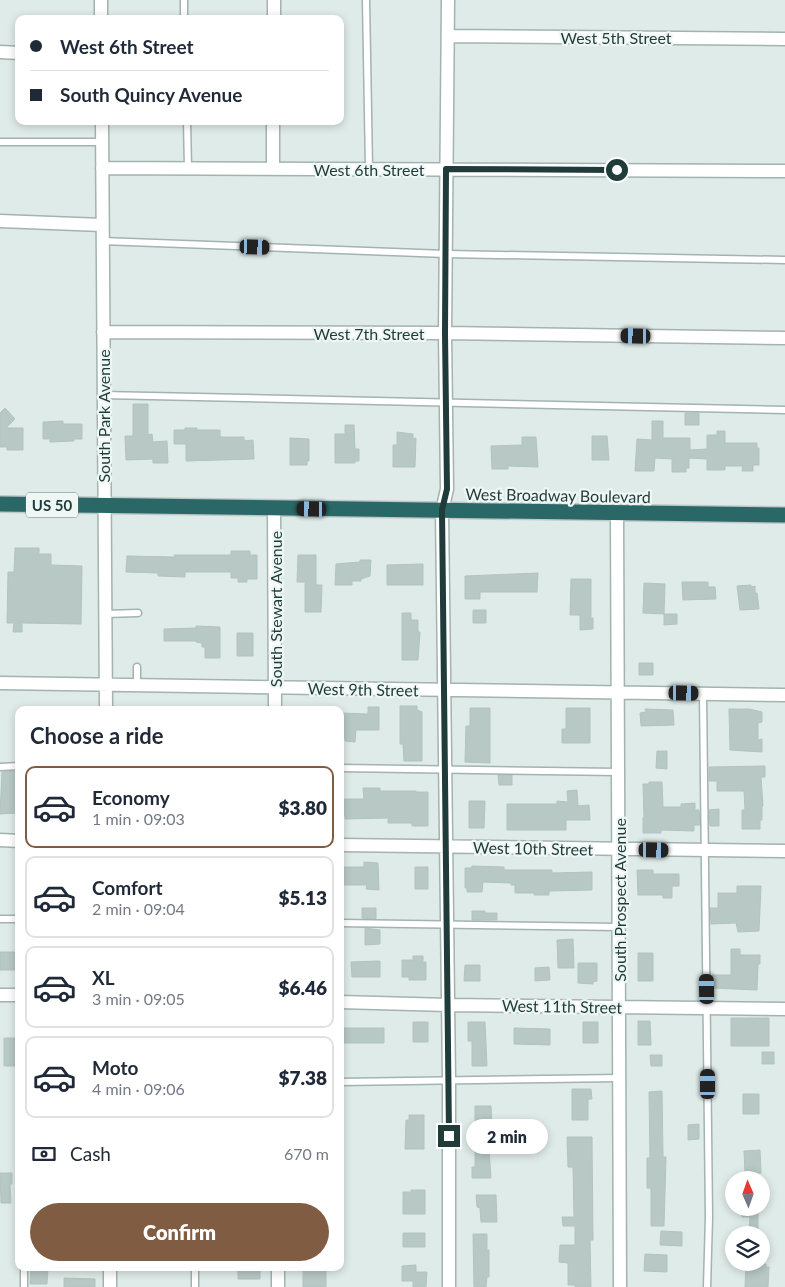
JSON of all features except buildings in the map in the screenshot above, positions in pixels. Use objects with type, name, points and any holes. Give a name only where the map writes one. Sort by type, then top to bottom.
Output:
[{"type":"highway","name":"West Broadway Boulevard","points":[[0,504],[785,515]]},
{"type":"street","points":[[101,0],[102,15]]},
{"type":"street","points":[[274,0],[274,15]]},
{"type":"street","points":[[448,0],[445,333],[447,489],[442,510],[447,847],[449,1287]]},
{"type":"street","name":"West 5th Street","points":[[448,36],[785,38]]},
{"type":"street","points":[[0,52],[15,53]]},
{"type":"street","name":"South Park Avenue","points":[[102,125],[106,706]]},
{"type":"street","points":[[273,125],[273,168]]},
{"type":"street","name":"West 6th Street","points":[[102,168],[785,171]]},
{"type":"street","points":[[0,221],[102,225]]},
{"type":"street","name":"West 7th Street","points":[[103,332],[445,333],[785,338]]},
{"type":"street","name":"South Stewart Avenue","points":[[274,508],[276,706]]},
{"type":"street","name":"South Prospect Avenue","points":[[617,513],[620,1287]]},
{"type":"street","name":"West 9th Street","points":[[0,683],[785,695]]},
{"type":"street","points":[[0,840],[15,841]]},
{"type":"street","name":"West 10th Street","points":[[344,845],[785,851]]},
{"type":"street","points":[[0,995],[15,995]]},
{"type":"street","name":"West 11th Street","points":[[344,1002],[785,1008]]},
{"type":"street","points":[[110,1271],[110,1287]]},
{"type":"street","points":[[278,1271],[278,1287]]},
{"type":"lane","points":[[184,0],[184,15]]},
{"type":"lane","points":[[366,0],[368,168]]},
{"type":"lane","points":[[187,125],[188,168]]},
{"type":"lane","points":[[0,142],[102,142]]},
{"type":"lane","points":[[102,241],[446,254],[785,260]]},
{"type":"lane","points":[[103,395],[785,410]]},
{"type":"lane","points":[[105,614],[138,614]]},
{"type":"lane","points":[[137,685],[138,667]]},
{"type":"lane","points":[[703,694],[709,1217],[707,1287]]},
{"type":"lane","points":[[0,767],[15,766]]},
{"type":"lane","points":[[344,768],[618,772]]},
{"type":"lane","points":[[0,919],[15,919]]},
{"type":"lane","points":[[344,923],[619,927]]},
{"type":"lane","points":[[344,1082],[620,1078]]},
{"type":"lane","points":[[24,1271],[24,1287]]},
{"type":"lane","points":[[195,1271],[195,1287]]},
{"type":"route","points":[[449,1136],[442,510],[447,489],[445,333],[446,169],[617,170]]}]
